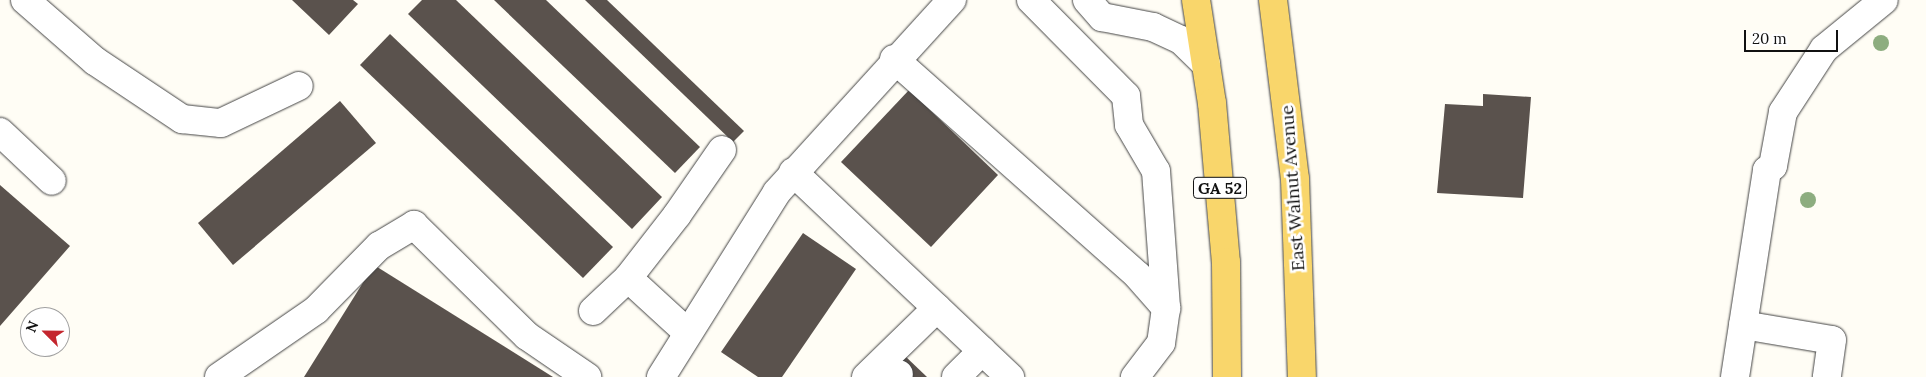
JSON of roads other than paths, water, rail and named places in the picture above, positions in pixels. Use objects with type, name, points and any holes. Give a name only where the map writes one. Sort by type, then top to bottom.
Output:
[{"type":"main road","name":"GA 52","points":[[1196,0],[1206,64],[1226,262],[1227,377]]},
{"type":"main road","name":"East Walnut Avenue","points":[[1273,0],[1295,178],[1302,377]]},
{"type":"street","points":[[25,0],[95,61],[182,119],[222,123],[298,86]]},
{"type":"street","points":[[661,377],[688,332],[793,172],[894,59],[952,0]]},
{"type":"street","points":[[1030,0],[1126,96],[1129,125],[1156,170],[1166,308],[1161,343],[1135,377]]},
{"type":"street","points":[[1087,0],[1102,17],[1142,24],[1181,40],[1206,64]]},
{"type":"street","points":[[1735,377],[1767,170],[1773,166],[1783,112],[1824,49],[1884,0]]},
{"type":"street","points":[[894,59],[1138,276],[1166,308]]},
{"type":"street","points":[[0,132],[52,180]]},
{"type":"street","points":[[594,311],[628,278],[722,150]]},
{"type":"street","points":[[793,172],[928,317],[982,351],[1010,377]]},
{"type":"street","points":[[219,377],[316,310],[379,246],[414,225],[527,336],[587,377]]},
{"type":"street","points":[[628,278],[688,332]]},
{"type":"street","points":[[902,371],[928,317]]},
{"type":"street","points":[[866,377],[928,317]]},
{"type":"street","points":[[1743,325],[1832,340],[1827,377]]},
{"type":"street","points":[[956,377],[982,351]]}]
